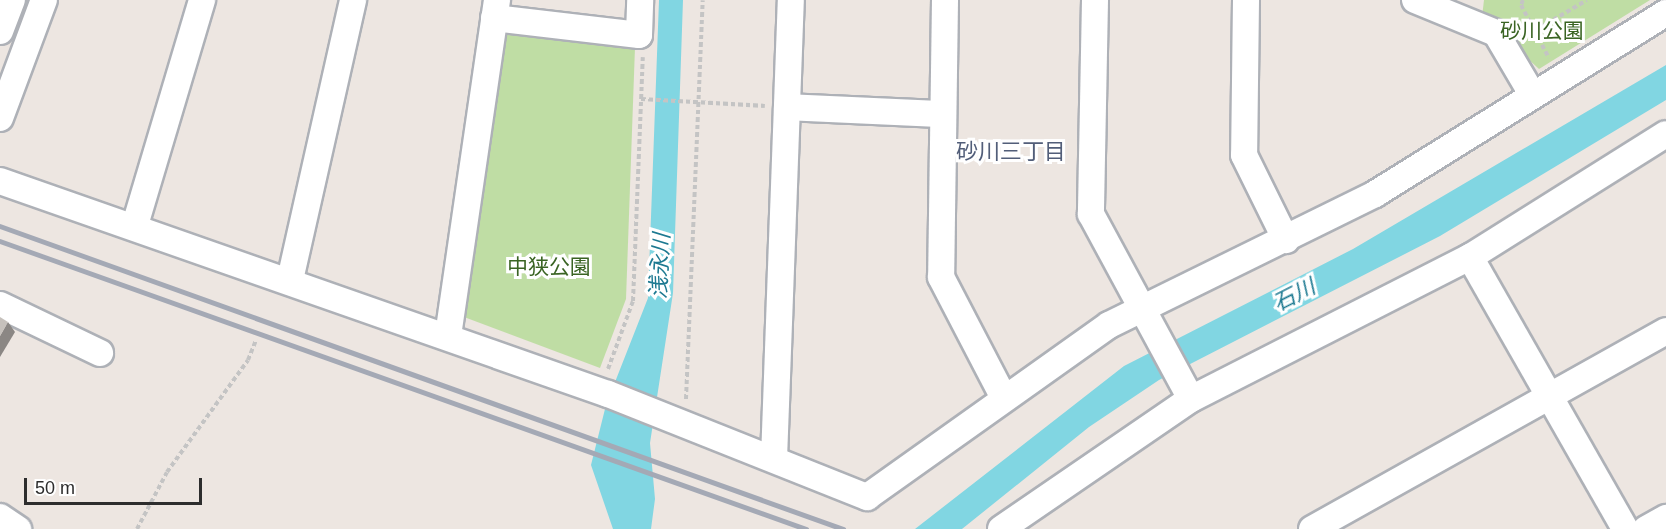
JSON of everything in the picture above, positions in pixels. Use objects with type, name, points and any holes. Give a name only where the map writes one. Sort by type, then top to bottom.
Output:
[{"type":"street","points":[[0,31],[12,0]]},
{"type":"street","points":[[0,118],[44,0]]},
{"type":"street","points":[[135,225],[202,0]]},
{"type":"street","points":[[290,280],[353,0]]},
{"type":"street","points":[[448,336],[495,9],[639,35],[640,0]]},
{"type":"street","points":[[774,459],[791,0]]},
{"type":"street","points":[[945,0],[941,277],[1004,398]]},
{"type":"street","points":[[1095,0],[1091,214],[1152,332],[1191,399]]},
{"type":"street","points":[[1246,0],[1244,155],[1286,240]]},
{"type":"street","points":[[1415,0],[1496,33],[1533,94]]},
{"type":"street","points":[[0,181],[135,225],[448,336],[606,386],[675,412],[774,459],[867,497],[1004,398],[1140,308],[1286,240],[1375,194],[1666,13]]},
{"type":"street","points":[[787,106],[943,114]]},
{"type":"street","points":[[1001,529],[1191,399],[1470,256],[1666,134]]},
{"type":"street","points":[[1470,256],[1624,529]]},
{"type":"street","points":[[0,305],[100,352]]},
{"type":"street","points":[[1312,529],[1666,331]]},
{"type":"street","points":[[0,517],[18,529]]},
{"type":"street","points":[[1646,529],[1666,518]]},
{"type":"path","points":[[675,412],[700,103],[703,0]]},
{"type":"path","points":[[1523,0],[1534,31],[1553,64]]},
{"type":"path","points":[[1534,31],[1587,0]]},
{"type":"path","points":[[606,386],[633,301],[641,99],[639,35]]},
{"type":"path","points":[[641,99],[787,106]]},
{"type":"path","points":[[137,529],[167,472],[248,360],[256,340]]},
{"type":"green space","name":"砂川公園","points":[[1484,0],[1650,0],[1539,69],[1482,17]]},
{"type":"green space","name":"中狭公園","points":[[512,31],[635,47],[626,299],[600,368],[464,317],[502,37]]},
{"type":"water","name":"浅永川","points":[[659,0],[683,0],[673,293],[650,443],[655,499],[651,529],[613,529],[591,465],[606,405],[648,298]]},
{"type":"water","name":"石川","points":[[1666,65],[1666,100],[1440,236],[1159,380],[1089,427],[962,529],[915,529],[1124,366],[1353,249]]},
{"type":"building","points":[[0,317],[8,322],[0,336]]},
{"type":"railway","points":[[0,226],[843,529]]},
{"type":"railway","points":[[0,241],[806,529]]},
{"type":"district","name":"砂川三丁目","points":[[1011,152]]}]
